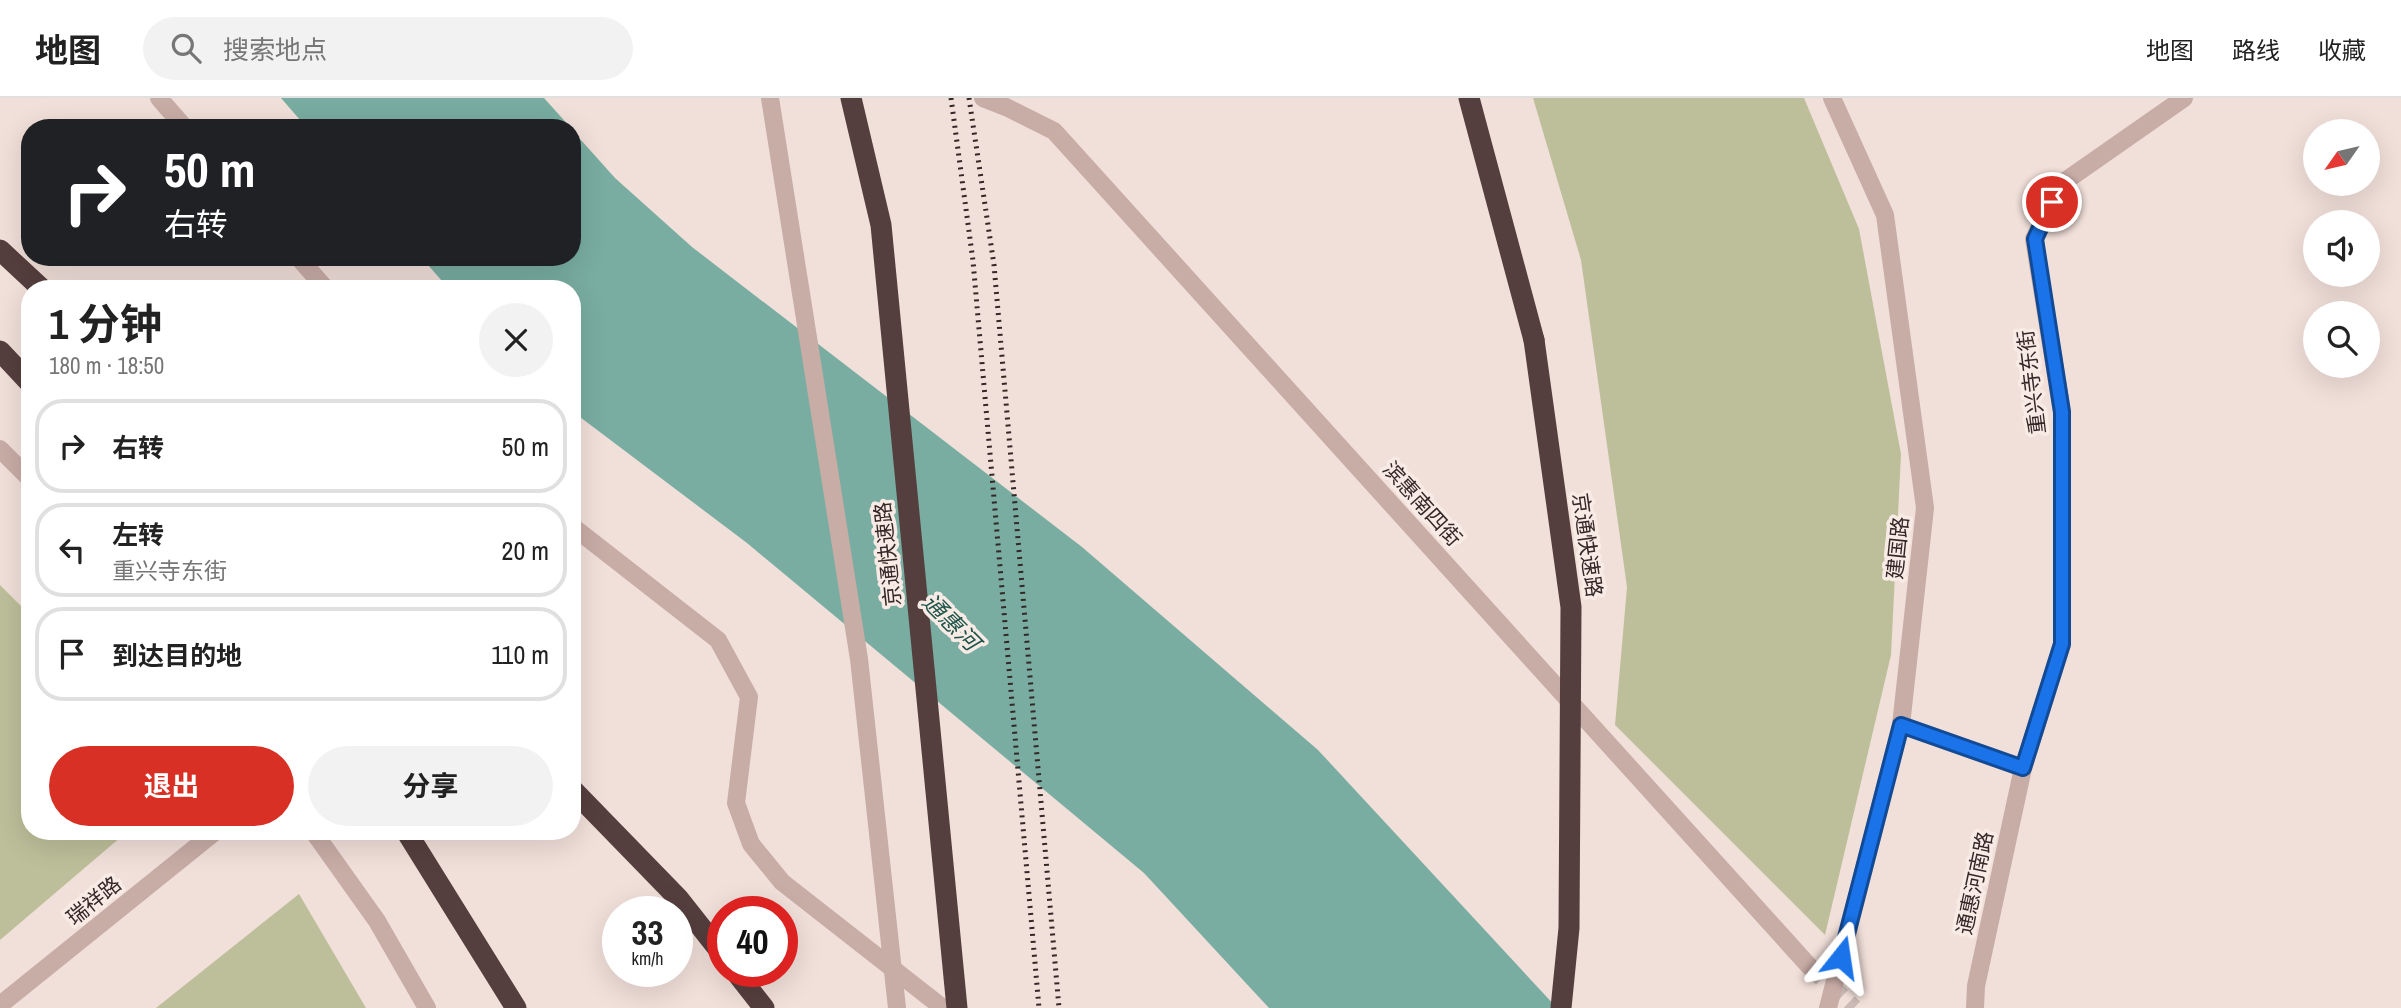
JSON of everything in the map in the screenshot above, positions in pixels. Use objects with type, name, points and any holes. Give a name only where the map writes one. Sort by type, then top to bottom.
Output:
[{"type":"highway","name":"京通快速路","points":[[851,98],[881,225],[957,1008]]},
{"type":"highway","name":"京通快速路","points":[[1469,98],[1534,340],[1571,607],[1570,928],[1561,1008]]},
{"type":"highway","points":[[0,250],[32,280]]},
{"type":"highway","points":[[0,351],[21,373]]},
{"type":"highway","points":[[581,798],[678,898],[707,935]]},
{"type":"highway","points":[[411,840],[516,1008]]},
{"type":"highway","points":[[748,987],[764,1008]]},
{"type":"street","points":[[159,98],[177,119]]},
{"type":"street","points":[[770,98],[859,659],[897,1008]]},
{"type":"street","name":"滨惠南四街","points":[[984,98],[1055,131],[1809,966]]},
{"type":"street","name":"建国路","points":[[1828,1008],[1901,725],[1926,508],[1885,215],[1832,98]]},
{"type":"street","name":"重兴寺东街","points":[[2023,768],[2062,644],[2062,412],[2035,239],[2061,184],[2184,98]]},
{"type":"street","points":[[306,266],[318,280]]},
{"type":"street","points":[[0,449],[21,470]]},
{"type":"street","points":[[581,533],[718,640],[749,696],[736,803],[751,844],[782,882],[943,1008]]},
{"type":"street","points":[[1901,725],[2023,768]]},
{"type":"street","name":"通惠河南路","points":[[1975,1008],[1976,986],[2023,768]]},
{"type":"street","name":"瑞祥路","points":[[0,1006],[205,840]]},
{"type":"street","points":[[319,840],[377,922],[427,1008]]},
{"type":"green space","points":[[1533,98],[1804,98],[1859,229],[1901,454],[1891,655],[1825,935],[1615,725],[1627,587],[1581,260]]},
{"type":"green space","points":[[0,585],[21,606],[21,840],[117,840],[0,940]]},
{"type":"green space","points":[[299,894],[366,1008],[156,1008]]},
{"type":"water","points":[[281,98],[544,98],[563,119],[299,119]]},
{"type":"water","name":"通惠河","points":[[581,140],[615,178],[692,247],[1082,547],[1318,750],[1557,1008],[1269,1008],[1144,873],[747,543],[581,418],[581,280],[441,280],[429,266],[581,266]]},
{"type":"tunnel","points":[[1809,966],[1854,1008]]},
{"type":"railway","points":[[951,98],[973,261],[1039,1008]]},
{"type":"railway","points":[[969,98],[994,265],[1059,1008]]},
{"type":"route","points":[[1841,957],[1901,725],[2023,768],[2062,644],[2062,412],[2035,239],[2052,202]]}]
